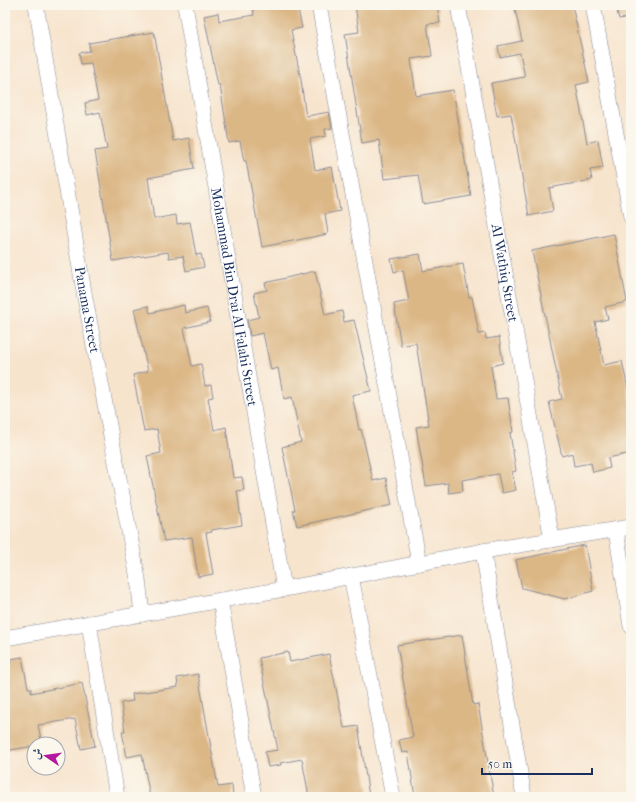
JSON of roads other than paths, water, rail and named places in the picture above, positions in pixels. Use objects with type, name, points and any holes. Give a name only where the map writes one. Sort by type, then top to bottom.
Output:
[{"type":"street","name":"Panama Street","points":[[36,5],[85,298],[138,579],[142,614]]},
{"type":"street","name":"Mohammad Bin Drai Al Falahi Street","points":[[185,5],[284,589]]},
{"type":"street","points":[[319,5],[419,563]]},
{"type":"street","name":"Al Wathiq Street","points":[[458,5],[552,540]]},
{"type":"street","points":[[594,5],[631,217]]},
{"type":"street","points":[[5,638],[284,589],[483,551],[624,528],[631,626]]},
{"type":"street","points":[[483,551],[524,797]]},
{"type":"street","points":[[352,576],[393,797]]},
{"type":"street","points":[[220,600],[254,797]]},
{"type":"street","points":[[89,623],[117,797]]}]
